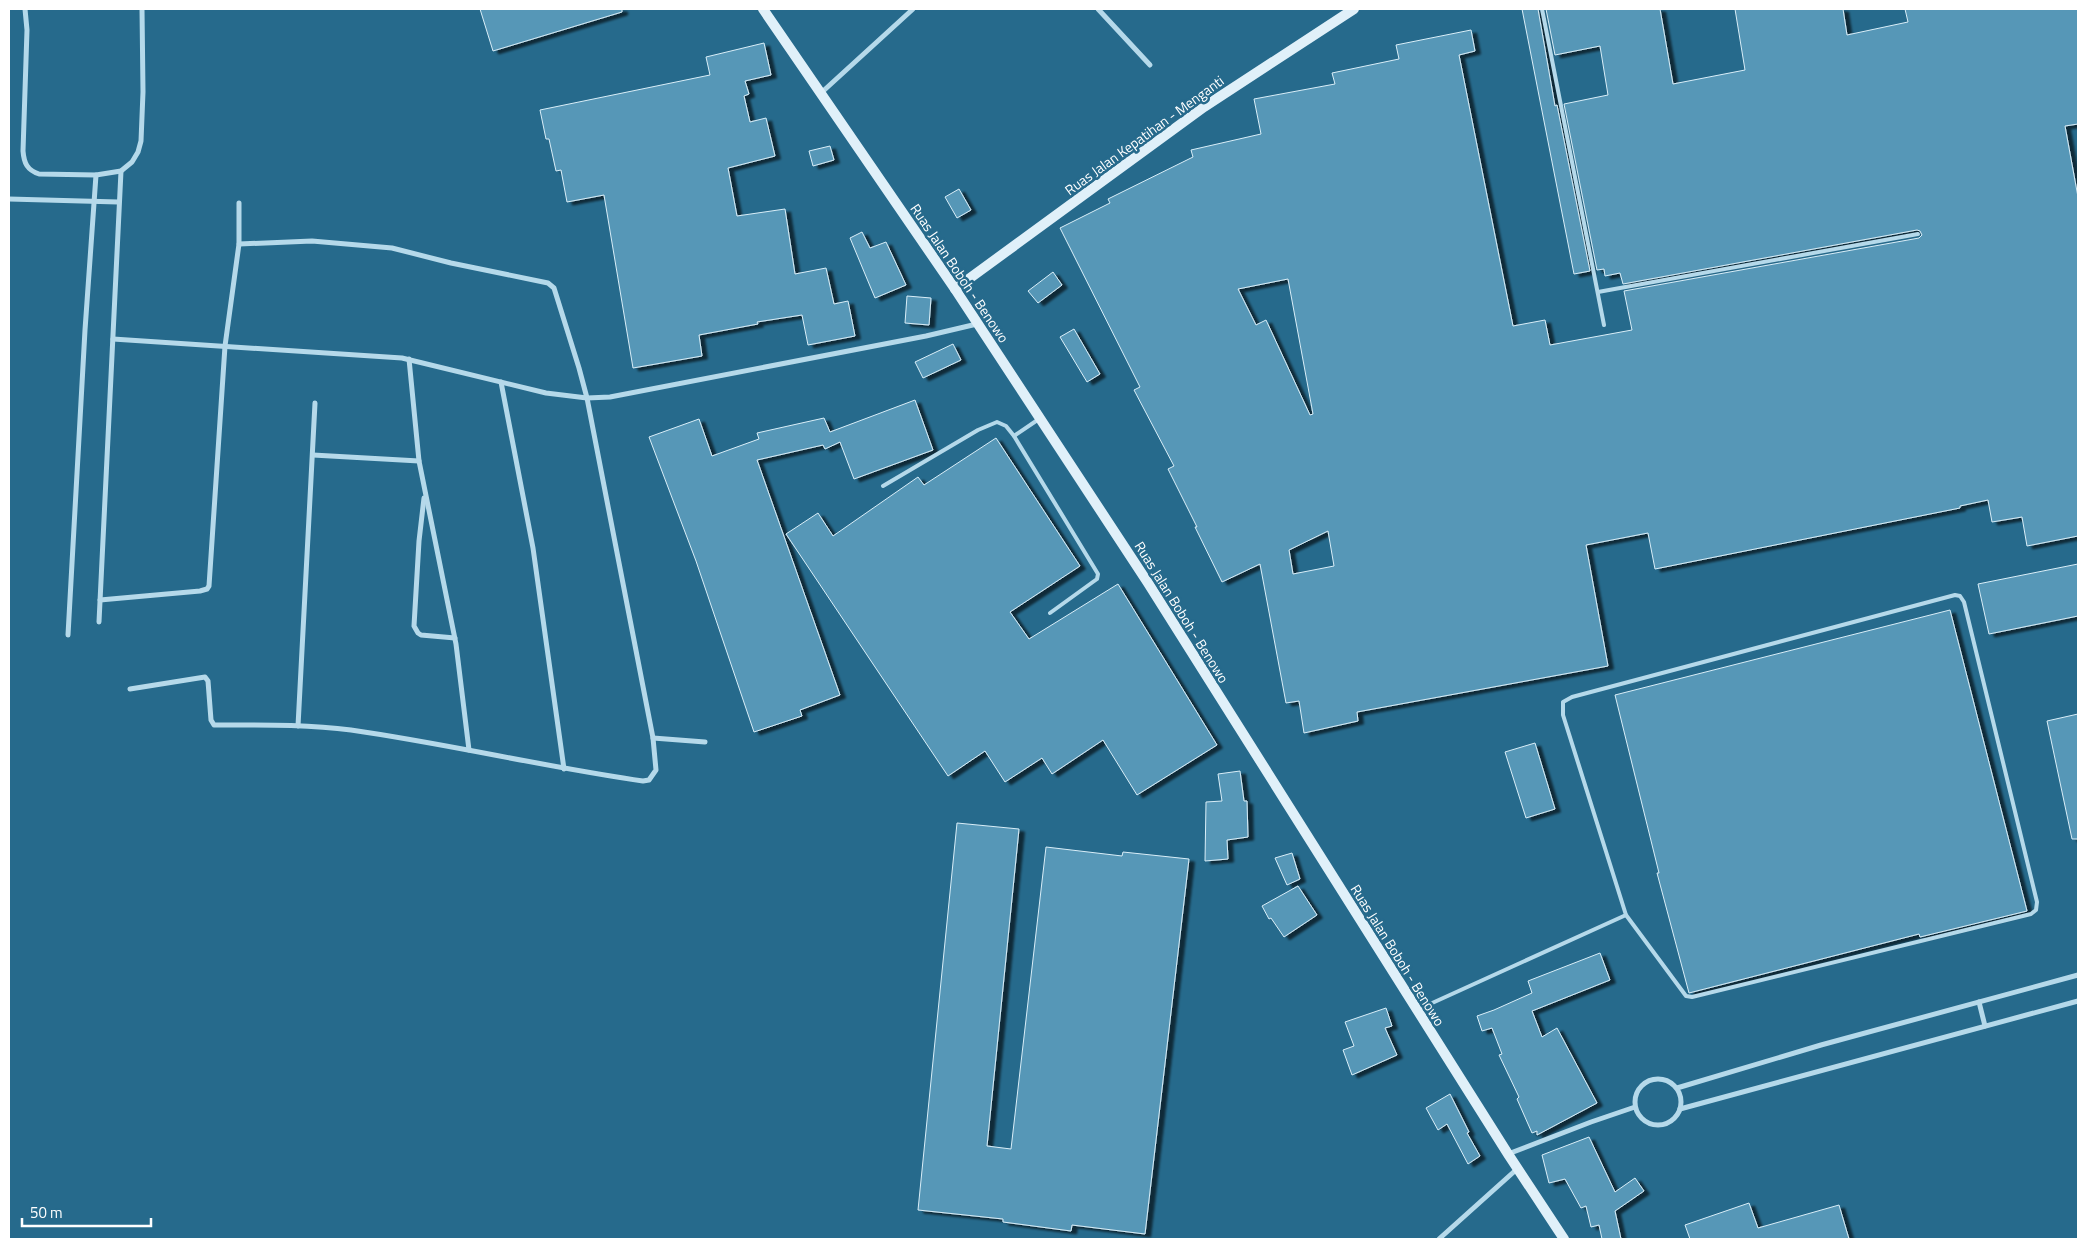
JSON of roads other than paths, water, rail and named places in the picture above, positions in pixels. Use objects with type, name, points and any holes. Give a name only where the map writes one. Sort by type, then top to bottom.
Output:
[{"type":"main road","name":"Ruas Jalan Boboh - Benowo","points":[[763,9],[978,323],[1148,583],[1508,1154],[1564,1239]]},
{"type":"main road","name":"Ruas Jalan Kepatihan - Menganti","points":[[955,289],[1204,107],[1354,9]]},
{"type":"street","points":[[25,9],[27,30],[23,151],[25,163],[32,171],[39,174],[96,175],[121,171],[132,162],[138,152],[141,140],[143,92],[142,9]]},
{"type":"street","points":[[821,94],[913,9]]},
{"type":"street","points":[[1098,9],[1150,65]]},
{"type":"street","points":[[99,622],[121,171]]},
{"type":"street","points":[[68,635],[96,175]]},
{"type":"street","points":[[9,199],[118,202]]},
{"type":"street","points":[[100,600],[200,591],[209,588],[225,346],[239,244],[238,203]]},
{"type":"street","points":[[130,689],[205,677],[208,681],[211,720],[214,725],[298,726],[349,730],[468,750],[564,769],[643,781],[649,780],[656,770],[653,738],[587,398],[556,292],[548,283],[451,263],[392,248],[312,241],[239,244]]},
{"type":"street","points":[[113,339],[409,359],[546,393],[587,398],[620,395],[926,336],[978,323]]},
{"type":"street","points":[[409,359],[419,461],[455,638],[468,750]]},
{"type":"street","points":[[501,382],[533,548],[564,769]]},
{"type":"street","points":[[298,726],[315,403]]},
{"type":"street","points":[[313,455],[419,461]]},
{"type":"street","points":[[425,492],[419,542],[414,626],[421,635],[455,638]]},
{"type":"street","points":[[653,738],[705,742]]},
{"type":"street","points":[[1676,1088],[1821,1045],[2078,975]]},
{"type":"street","points":[[1680,1109],[2078,1001]]},
{"type":"street","points":[[1979,1002],[1985,1026]]},
{"type":"street","points":[[1652,1079],[1670,1082],[1676,1088],[1681,1102],[1676,1117],[1661,1125],[1653,1125],[1645,1121],[1635,1108],[1638,1090],[1644,1083],[1652,1079]]},
{"type":"street","points":[[1508,1154],[1591,1122],[1635,1108]]},
{"type":"street","points":[[1439,1239],[1518,1169]]},
{"type":"lane","points":[[1542,9],[1604,325]]},
{"type":"lane","points":[[1598,292],[1918,234]]},
{"type":"lane","points":[[1014,436],[1040,418]]},
{"type":"lane","points":[[884,486],[978,430],[997,422],[1006,426],[1014,436],[1098,574],[1097,579],[1050,613]]},
{"type":"lane","points":[[1955,595],[1963,599],[2037,902],[2035,912],[1692,997],[1683,992],[1626,915],[1563,716],[1563,702],[1582,694],[1955,595]]},
{"type":"lane","points":[[1417,1010],[1626,915]]}]
